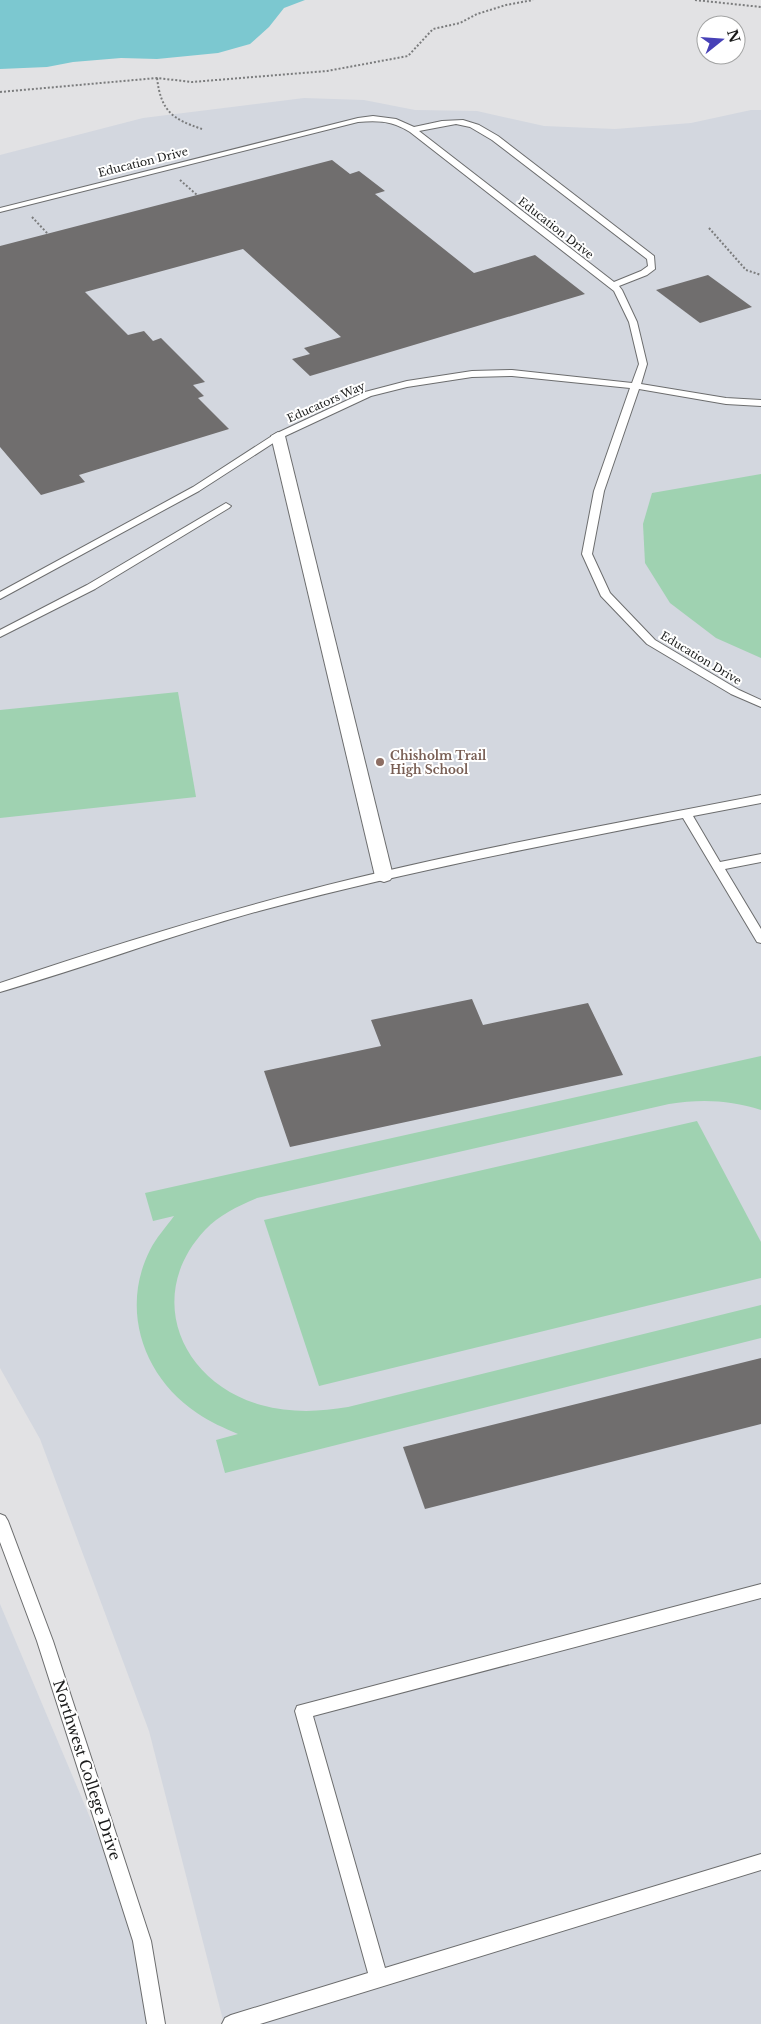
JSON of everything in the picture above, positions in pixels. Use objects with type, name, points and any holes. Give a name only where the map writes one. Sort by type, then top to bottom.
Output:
[{"type":"street","points":[[278,436],[384,876]]},
{"type":"lane","name":"Education Drive","points":[[0,210],[358,120],[384,118],[404,123],[618,290],[632,322],[643,364],[599,491],[587,554],[605,594],[651,642],[735,692],[761,704]]},
{"type":"lane","points":[[414,130],[448,122],[469,123],[495,138],[651,258],[652,267],[644,273],[612,286]]},
{"type":"lane","name":"Educators Way","points":[[0,596],[196,489],[278,436],[368,394],[407,384],[512,372],[635,386],[726,401],[761,403]]},
{"type":"lane","points":[[0,634],[91,587],[226,506]]},
{"type":"lane","points":[[0,988],[69,965],[285,900],[384,876],[761,798]]},
{"type":"lane","points":[[686,814],[761,939]]},
{"type":"lane","points":[[718,866],[761,858]]},
{"type":"lane","name":"Northwest College Drive","points":[[0,1521],[46,1641],[142,1942],[156,2024]]},
{"type":"lane","points":[[379,1979],[303,1711],[761,1591]]},
{"type":"lane","points":[[230,2024],[761,1862]]},
{"type":"path","points":[[0,92],[157,78],[192,82],[328,71],[408,56],[433,29],[460,23],[477,14],[506,5],[533,0]]},
{"type":"path","points":[[694,0],[761,7]]},
{"type":"path","points":[[157,78],[159,94],[168,112],[181,123],[202,129]]},
{"type":"path","points":[[180,180],[197,195]]},
{"type":"path","points":[[26,211],[48,234]]},
{"type":"path","points":[[709,228],[746,270],[761,275]]},
{"type":"shaded area","name":"Chisholm Trail High School","points":[[304,98],[364,100],[415,110],[477,111],[544,126],[615,129],[691,123],[751,110],[761,110],[761,2024],[224,2024],[149,1731],[40,1439],[0,1368],[0,155],[143,118]]},
{"type":"shaded area","points":[[0,1604],[142,1941],[152,2024],[0,2024]]},
{"type":"green space","points":[[761,474],[761,658],[716,638],[670,603],[645,563],[643,524],[652,493]]},
{"type":"green space","points":[[178,692],[196,797],[0,818],[0,710]]},
{"type":"green space","points":[[761,1056],[761,1110],[715,1101],[669,1104],[257,1198],[223,1215],[205,1230],[187,1255],[177,1282],[175,1308],[180,1333],[192,1357],[210,1377],[233,1394],[261,1405],[294,1410],[315,1411],[348,1407],[761,1305],[761,1338],[225,1473],[216,1440],[238,1434],[217,1425],[197,1413],[178,1398],[163,1381],[150,1361],[142,1340],[137,1318],[137,1295],[141,1272],[150,1250],[174,1216],[153,1221],[145,1193]]},
{"type":"green space","points":[[697,1121],[761,1242],[761,1278],[319,1386],[264,1220]]},
{"type":"water","points":[[0,0],[305,0],[284,8],[269,27],[250,44],[218,53],[157,59],[121,58],[73,62],[47,67],[0,69]]},
{"type":"building","points":[[332,160],[350,174],[359,171],[385,191],[375,194],[474,273],[535,255],[585,294],[310,376],[292,359],[310,354],[304,348],[341,337],[243,249],[85,292],[128,335],[144,331],[153,341],[161,338],[205,382],[193,385],[204,396],[198,398],[229,429],[79,475],[85,482],[41,495],[0,447],[0,246]]},
{"type":"building","points":[[708,275],[752,307],[700,323],[656,290]]},
{"type":"building","points":[[472,999],[483,1025],[588,1003],[623,1075],[290,1147],[264,1071],[381,1046],[371,1020]]},
{"type":"building","points":[[761,1358],[761,1424],[425,1509],[403,1447]]},
{"type":"place","name":"Chisholm Trail High School","points":[[380,762]]}]
